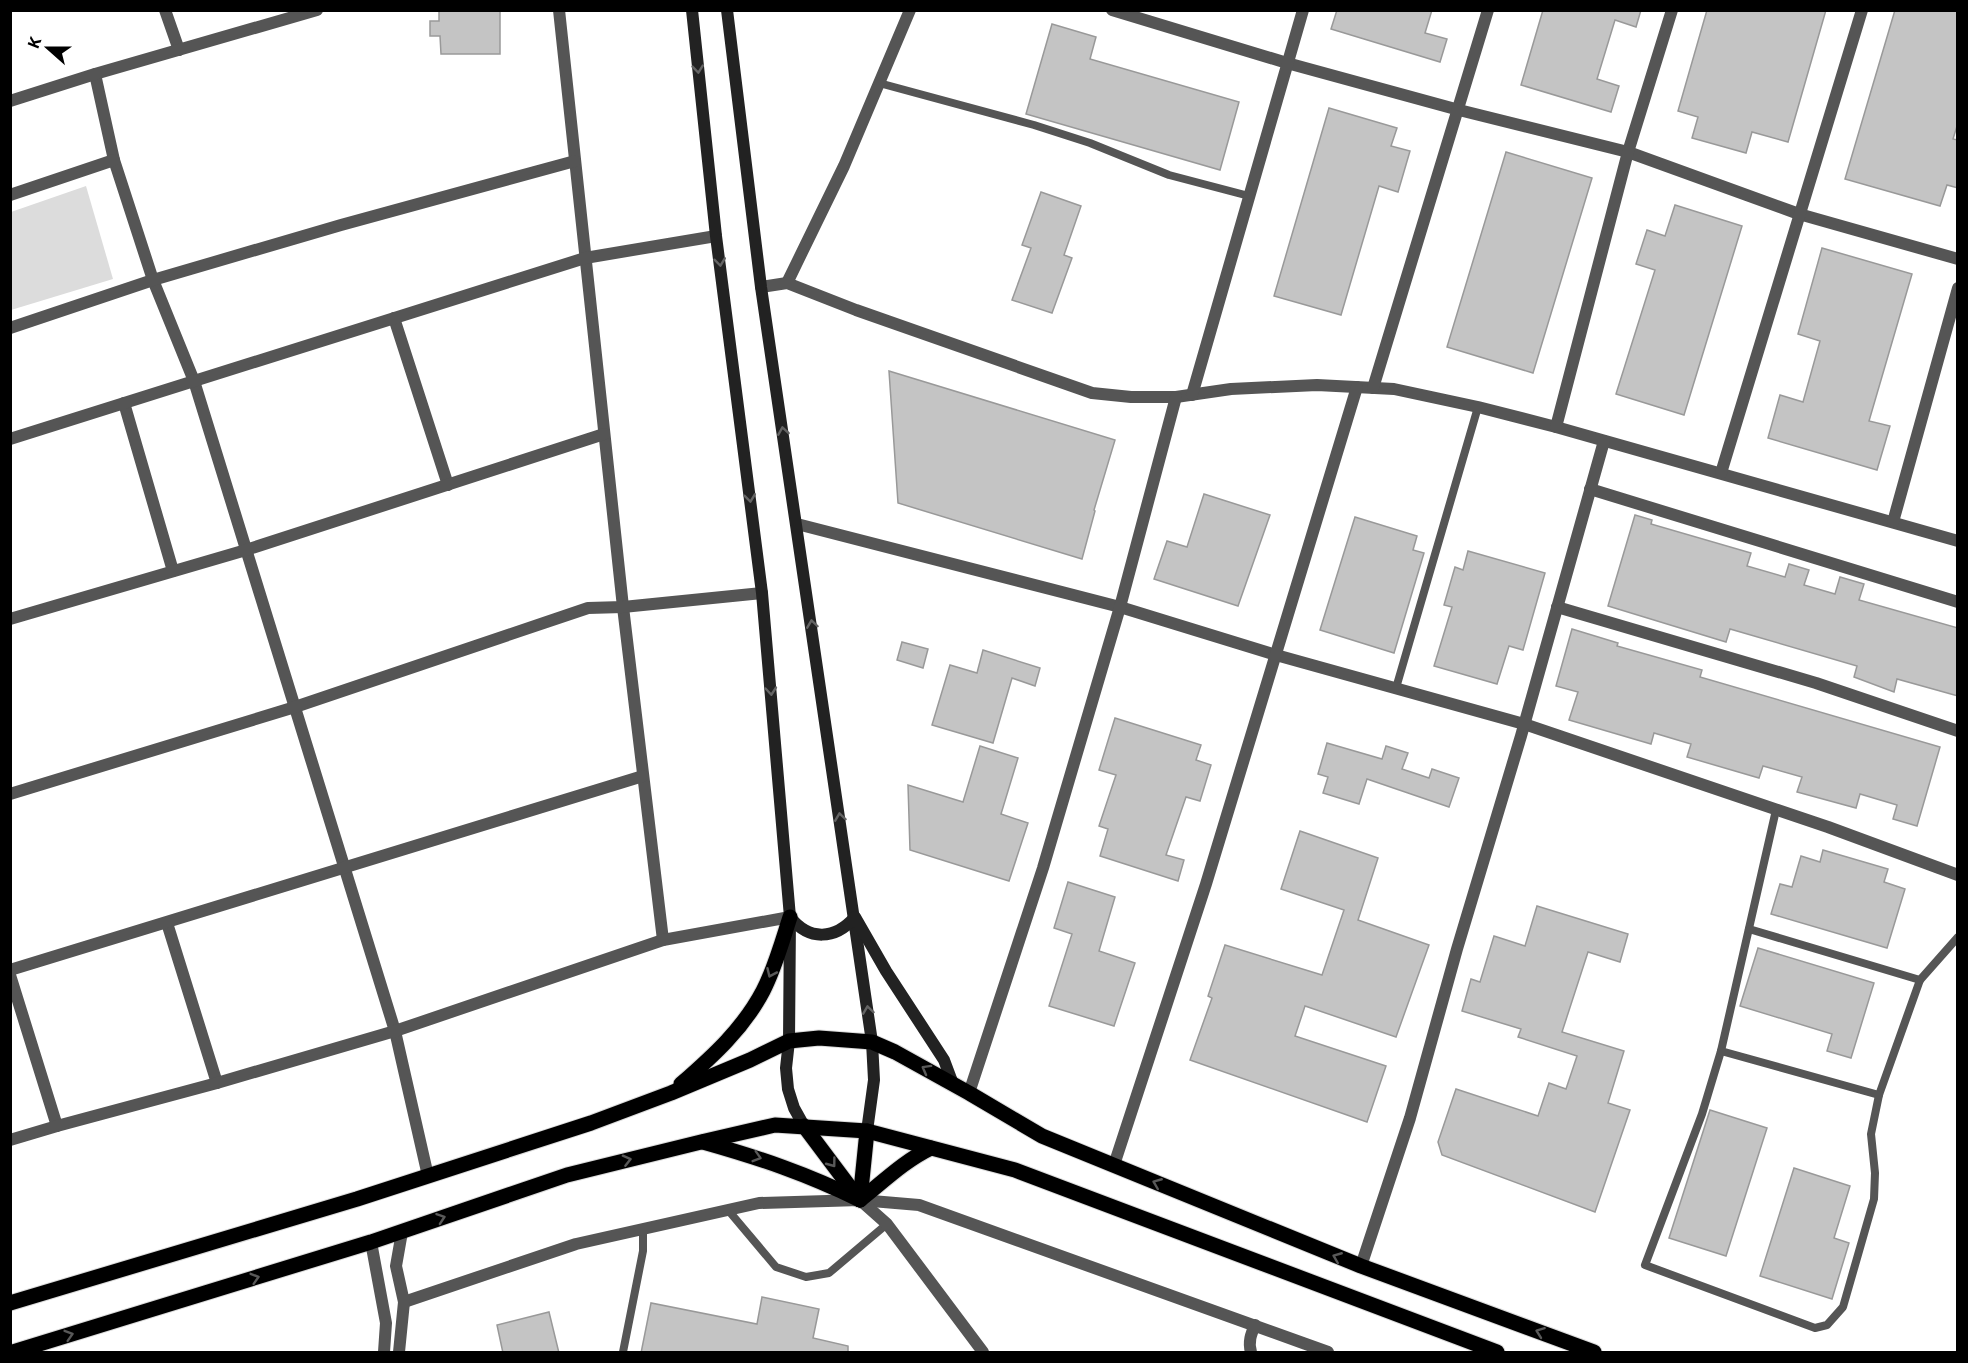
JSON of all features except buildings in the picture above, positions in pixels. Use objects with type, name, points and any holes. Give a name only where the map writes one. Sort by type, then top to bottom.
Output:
[{"type":"main road","points":[[692,10],[716,236],[762,593],[790,917],[789,1041],[786,1068],[788,1089],[794,1108],[804,1126],[860,1200]]},
{"type":"main road","points":[[727,10],[761,286],[872,1042],[874,1080],[860,1200]]},
{"type":"main road","points":[[790,917],[802,929],[819,935],[843,929],[855,917]]},
{"type":"main road","points":[[671,1093],[713,1056],[747,1018],[775,965],[790,917]]},
{"type":"main road","points":[[855,917],[886,971],[944,1060],[953,1084]]},
{"type":"main road","points":[[10,1303],[428,1176],[591,1123],[671,1093],[789,1041],[819,1038],[872,1042],[953,1084],[1042,1136],[1361,1266],[1594,1353]]},
{"type":"main road","points":[[13,1353],[402,1232],[567,1175],[775,1125],[867,1131],[1015,1170],[1497,1353]]},
{"type":"main road","points":[[701,1142],[760,1158],[860,1200]]},
{"type":"main road","points":[[860,1200],[908,1161],[931,1148]]},
{"type":"street","points":[[165,10],[179,50]]},
{"type":"street","points":[[10,101],[317,10]]},
{"type":"street","points":[[559,10],[623,608],[663,940]]},
{"type":"street","points":[[787,283],[844,166],[910,10]]},
{"type":"street","points":[[1112,10],[1287,63],[1458,110],[1628,152],[1799,214],[1958,259]]},
{"type":"street","points":[[1192,395],[1303,10]]},
{"type":"street","points":[[1372,388],[1488,10]]},
{"type":"street","points":[[1556,428],[1628,152],[1672,10]]},
{"type":"street","points":[[1721,473],[1862,10]]},
{"type":"street","points":[[95,74],[114,160],[153,280],[194,381],[395,1031],[428,1176]]},
{"type":"street","points":[[10,195],[114,160]]},
{"type":"street","points":[[10,328],[153,280],[341,225],[575,161]]},
{"type":"street","points":[[10,439],[585,258],[716,236]]},
{"type":"street","points":[[761,286],[787,283],[856,310],[1092,393],[1131,397],[1176,397],[1231,390],[1317,385],[1394,389],[1478,407],[1556,428],[1958,541]]},
{"type":"street","points":[[1893,522],[1958,288]]},
{"type":"street","points":[[394,318],[448,484]]},
{"type":"street","points":[[1114,1165],[1206,884],[1357,387]]},
{"type":"street","points":[[969,1093],[1043,868],[1120,607],[1176,397]]},
{"type":"street","points":[[124,403],[173,571]]},
{"type":"street","points":[[10,619],[246,550],[604,434]]},
{"type":"street","points":[[1361,1266],[1410,1118],[1456,949],[1524,724],[1604,441]]},
{"type":"street","points":[[1590,489],[1958,602]]},
{"type":"street","points":[[797,524],[1120,607],[1276,655],[1524,724],[1958,875]]},
{"type":"street","points":[[10,794],[295,707],[588,608],[623,608],[762,593]]},
{"type":"street","points":[[1557,607],[1816,683],[1958,731]]},
{"type":"street","points":[[57,1125],[10,973],[643,776]]},
{"type":"street","points":[[10,1140],[395,1031],[663,940],[790,917]]},
{"type":"street","points":[[167,923],[217,1083]]},
{"type":"street","points":[[860,1200],[887,1224],[983,1353]]},
{"type":"street","points":[[404,1302],[576,1244],[759,1203],[860,1200],[919,1205],[1328,1353]]},
{"type":"street","points":[[399,1353],[404,1302],[396,1266],[402,1232]]},
{"type":"street","points":[[370,1242],[386,1323],[384,1353]]},
{"type":"street","points":[[1251,1353],[1250,1335],[1255,1325]]},
{"type":"lane","points":[[879,83],[1034,125],[1090,143],[1169,174],[1249,196]]},
{"type":"lane","points":[[1396,688],[1478,407]]},
{"type":"lane","points":[[1776,810],[1721,1052],[1702,1114],[1645,1265],[1815,1328],[1827,1325],[1843,1307],[1875,1199],[1871,1134],[1879,1095],[1920,981],[1958,937]]},
{"type":"lane","points":[[1749,929],[1920,981]]},
{"type":"lane","points":[[1721,1052],[1879,1095]]},
{"type":"lane","points":[[728,1210],[776,1267],[806,1277],[829,1273],[887,1224]]},
{"type":"lane","points":[[623,1353],[643,1251],[643,1229]]},
{"type":"shaded area","points":[[86,186],[113,279],[11,310],[11,212]]}]
